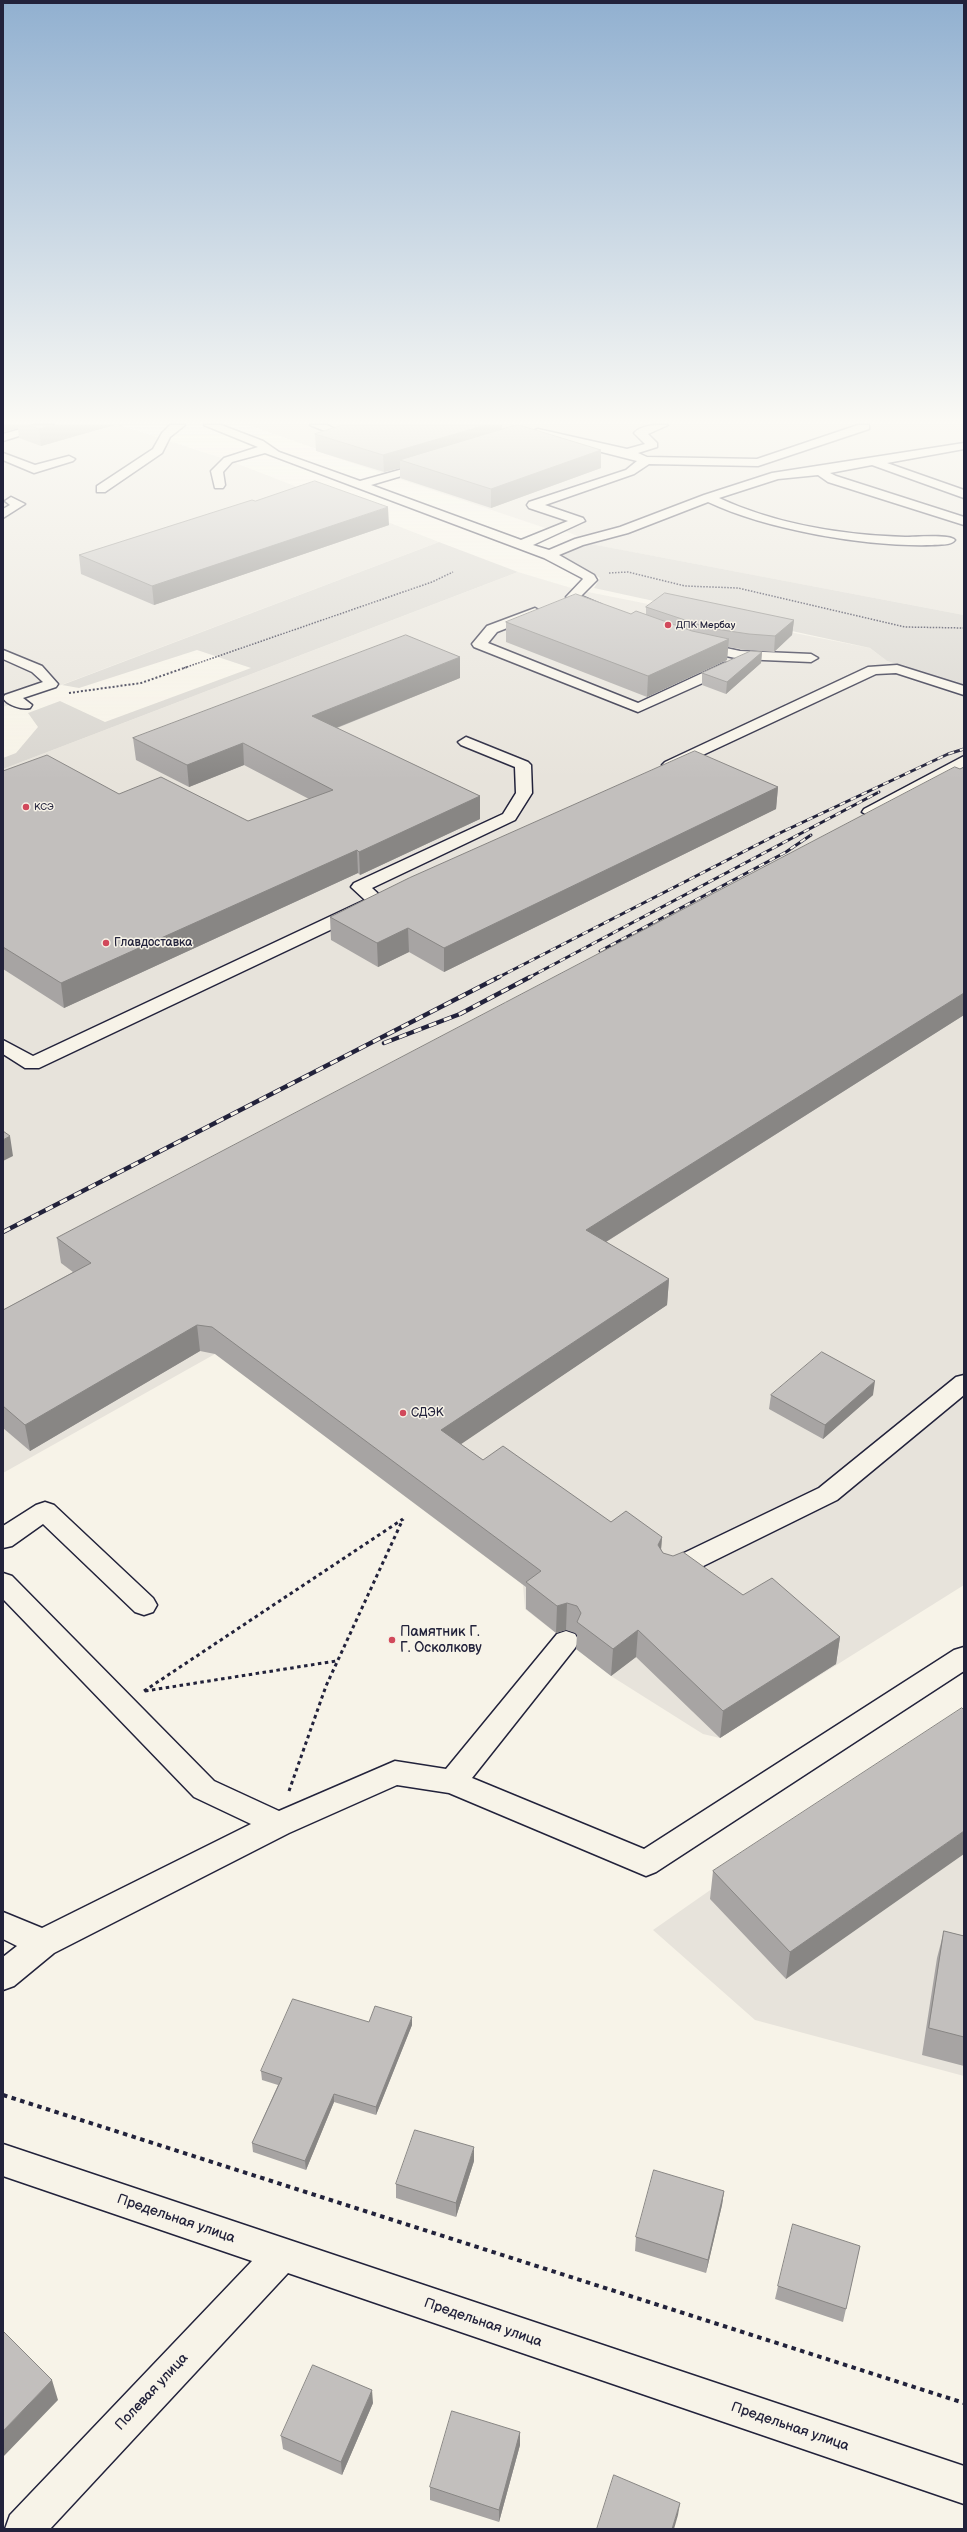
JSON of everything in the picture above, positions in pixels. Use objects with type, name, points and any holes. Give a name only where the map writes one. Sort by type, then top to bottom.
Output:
[{"type":"street","points":[[549,555],[576,543]]},
{"type":"street","points":[[523,544],[549,555],[587,575],[590,580],[578,590],[573,597],[492,629],[479,644],[638,708],[749,656]]},
{"type":"street","points":[[573,597],[607,613]]},
{"type":"street","points":[[684,642],[714,651],[749,656],[811,658]]},
{"type":"street","points":[[3,654],[22,660],[48,676],[51,684],[10,698],[25,705]]},
{"type":"street","points":[[657,771],[873,670],[897,668],[964,691]]},
{"type":"street","points":[[10,711],[25,705]]},
{"type":"street","points":[[3,1046],[32,1064],[377,901],[360,887],[509,817],[524,793],[523,765],[466,742]]},
{"type":"street","points":[[858,818],[964,761]]},
{"type":"street","points":[[670,1571],[828,1494],[964,1383]]},
{"type":"street","points":[[3,1539],[45,1511],[144,1605]]},
{"type":"street","points":[[3,1583],[133,1698],[204,1789],[279,1824]]},
{"type":"street","points":[[452,1782],[566,1641]]},
{"type":"street","points":[[3,1976],[43,1943],[279,1824],[395,1773],[452,1782],[646,1863],[964,1657]]},
{"type":"street","points":[[3,1925],[43,1943]]},
{"type":"street","name":"Предельная улица","points":[[3,2160],[964,2485]]},
{"type":"street","name":"Полевая улица","points":[[24,2529],[281,2255]]},
{"type":"path","points":[[25,705],[48,696],[141,683],[432,582],[453,572]]},
{"type":"path","points":[[587,575],[628,572],[685,586],[738,588],[905,627],[964,628]]},
{"type":"path","points":[[133,1698],[403,1519],[353,1621],[336,1661],[298,1763],[279,1824]]},
{"type":"path","points":[[133,1698],[336,1661]]},
{"type":"path","points":[[3,2095],[964,2403]]},
{"type":"shaded area","points":[[3,543],[436,543],[3,707]]},
{"type":"shaded area","points":[[436,543],[442,543],[518,572],[3,769],[3,758],[16,753],[38,727],[28,713],[60,701],[105,722],[251,668],[197,650],[79,688],[62,685]]},
{"type":"shaded area","points":[[586,543],[964,543],[964,615]]},
{"type":"shaded area","points":[[587,543],[964,615],[964,686],[887,661],[870,648],[594,588],[600,578],[560,555]]},
{"type":"shaded area","points":[[518,572],[578,590],[870,648],[887,661],[964,686],[964,1585],[720,1738],[703,1734],[611,1676],[525,1609],[523,1585],[215,1354],[3,1473],[3,769]]},
{"type":"shaded area","points":[[964,1713],[964,2076],[755,2020],[653,1930]]},
{"type":"building","points":[[116,543],[280,543],[152,586],[79,555]]},
{"type":"building","points":[[665,593],[794,620],[775,636],[709,628],[646,607]]},
{"type":"building","points":[[576,594],[631,614],[636,611],[692,631],[729,639],[648,676],[506,622]]},
{"type":"building","points":[[406,635],[460,657],[312,716],[480,796],[359,852],[357,850],[61,983],[3,947],[3,771],[47,755],[119,794],[161,777],[248,821],[333,790],[243,743],[187,765],[133,738]]},
{"type":"building","points":[[751,651],[762,652],[727,682],[702,673]]},
{"type":"building","points":[[695,751],[778,787],[444,948],[408,928],[377,943],[330,917],[409,878]]},
{"type":"building","points":[[955,767],[960,769],[964,767],[964,993],[586,1230],[669,1279],[441,1430],[483,1460],[503,1446],[611,1522],[626,1511],[662,1537],[658,1545],[663,1553],[673,1556],[683,1552],[743,1595],[772,1578],[840,1637],[723,1711],[638,1630],[613,1649],[577,1622],[581,1613],[577,1606],[567,1603],[557,1606],[526,1582],[541,1571],[212,1327],[197,1325],[25,1425],[3,1406],[3,1310],[91,1263],[57,1238]]},
{"type":"building","points":[[3,1131],[10,1136],[3,1140]]},
{"type":"building","points":[[822,1352],[875,1381],[825,1425],[771,1395]]},
{"type":"building","points":[[962,1708],[964,1710],[964,1831],[790,1952],[713,1871]]},
{"type":"building","points":[[944,1931],[964,1936],[964,2037],[929,2028]]},
{"type":"building","points":[[293,1999],[369,2022],[375,2006],[412,2017],[376,2107],[334,2094],[305,2161],[252,2143],[282,2078],[261,2071]]},
{"type":"building","points":[[415,2130],[474,2147],[456,2203],[396,2184]]},
{"type":"building","points":[[654,2170],[724,2191],[708,2260],[636,2237]]},
{"type":"building","points":[[793,2224],[860,2246],[846,2309],[778,2286]]},
{"type":"building","points":[[3,2331],[52,2380],[3,2431]]},
{"type":"building","points":[[313,2365],[372,2390],[341,2462],[281,2436]]},
{"type":"building","points":[[452,2411],[520,2432],[499,2510],[430,2487]]},
{"type":"building","points":[[614,2475],[680,2503],[672,2529],[597,2529]]},
{"type":"railway","points":[[497,978],[782,832],[948,754],[964,749]]},
{"type":"railway","points":[[528,978],[879,792]]},
{"type":"railway","points":[[600,951],[786,852],[811,835]]},
{"type":"railway","points":[[3,1232],[499,977]]},
{"type":"railway","points":[[384,1043],[460,1014],[530,977]]},
{"type":"place","name":"ДПК Мербау","points":[[668,625]]},
{"type":"place","name":"КСЭ","points":[[26,807]]},
{"type":"place","name":"Главдоставка","points":[[106,943]]},
{"type":"place","name":"СДЭК","points":[[403,1413]]},
{"type":"place","name":"Памятник Г. Г. Осколкову","points":[[392,1640]]}]
